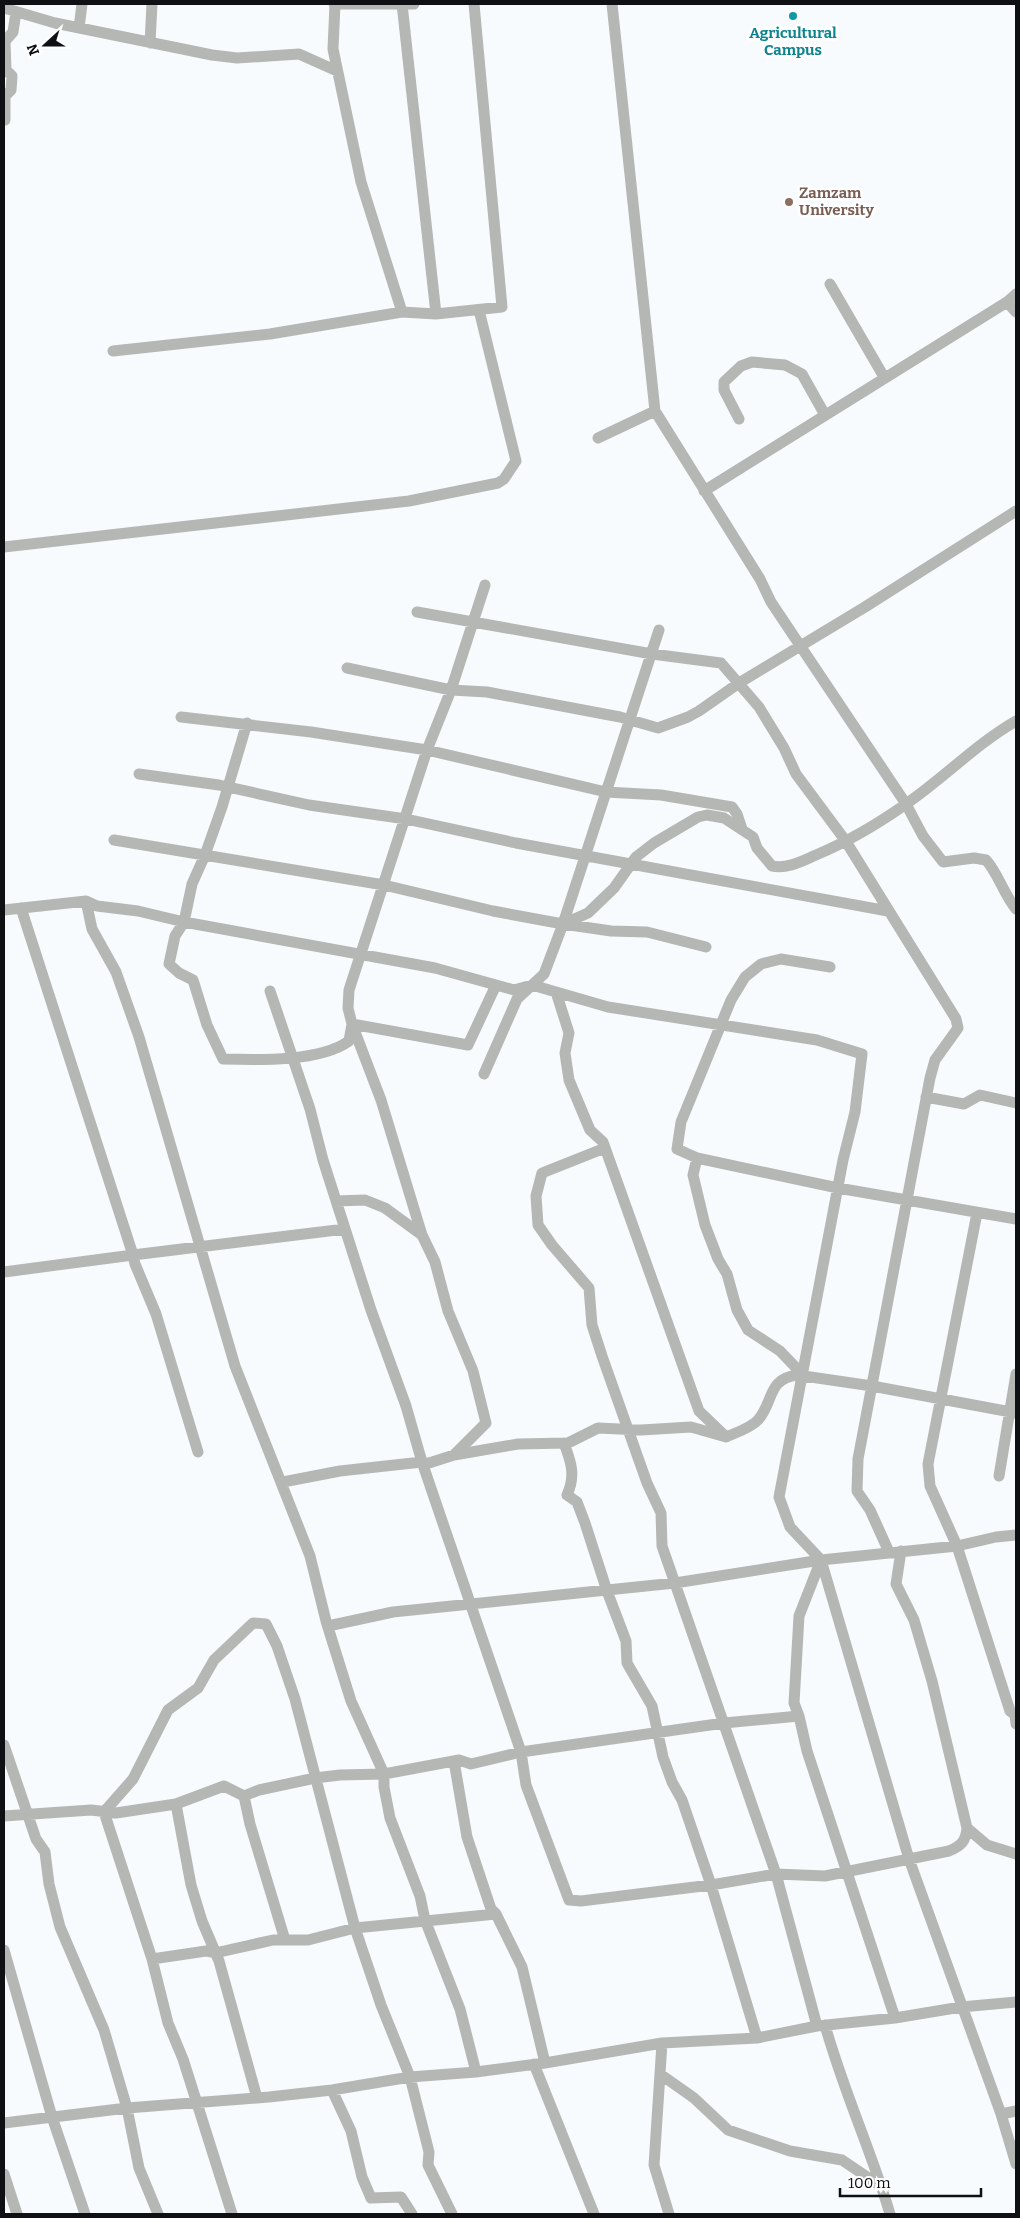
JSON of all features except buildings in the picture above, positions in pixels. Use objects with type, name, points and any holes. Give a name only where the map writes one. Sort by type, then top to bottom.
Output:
[{"type":"street","points":[[79,28],[82,4]]},
{"type":"street","points":[[150,43],[152,4]]},
{"type":"street","points":[[402,312],[361,182],[333,49],[334,4],[414,4]]},
{"type":"street","points":[[402,4],[436,314]]},
{"type":"street","points":[[113,351],[270,334],[402,312],[436,314],[502,308],[474,4]]},
{"type":"street","points":[[612,4],[655,411],[800,645],[906,804],[923,836],[943,862],[983,857],[992,867],[1002,890],[1016,909]]},
{"type":"street","points":[[5,120],[5,96],[11,90],[12,76],[6,70],[5,41],[13,32],[8,8],[79,28],[237,58],[298,54],[337,71]]},
{"type":"street","points":[[830,284],[884,377]]},
{"type":"street","points":[[704,491],[1007,302],[1016,294]]},
{"type":"street","points":[[1007,302],[1016,312]]},
{"type":"street","points":[[4,547],[409,501],[498,483],[504,479],[516,460],[479,310]]},
{"type":"street","points":[[739,419],[724,390],[724,382],[742,366],[752,362],[786,365],[802,374],[825,415]]},
{"type":"street","points":[[598,438],[655,411]]},
{"type":"street","points":[[347,668],[451,690],[487,692],[631,720],[658,728],[688,718],[739,683],[865,607],[1016,510]]},
{"type":"street","points":[[454,1455],[486,1423],[473,1371],[448,1311],[435,1262],[422,1235],[381,1100],[352,1024],[348,1008],[349,990],[360,954],[406,819],[427,750],[451,690],[485,585]]},
{"type":"street","points":[[270,990],[294,1059],[345,1229],[385,1350],[406,1406],[422,1462],[469,1603],[521,1752],[526,1785],[569,1900],[587,1900],[710,1885],[776,1874],[825,1876],[957,1848],[962,1844],[967,1828],[932,1681],[914,1620],[896,1584],[895,1552],[860,1497],[855,1485],[926,1097],[935,1060],[958,1028],[956,1019],[845,840],[796,774],[784,748],[759,707],[721,663],[652,654],[417,612]]},
{"type":"street","points":[[484,1074],[517,999],[544,974],[563,924],[660,630]]},
{"type":"street","points":[[181,717],[247,723],[427,750],[606,792],[661,795],[732,807],[737,814],[742,830]]},
{"type":"street","points":[[563,924],[588,913],[614,888],[632,864],[654,843],[698,817],[715,816],[724,818],[752,837],[772,866],[779,868],[798,863],[845,840],[906,804],[995,733],[1016,721]]},
{"type":"street","points":[[247,723],[206,856],[192,884],[184,922],[175,936],[169,964],[179,974],[193,980],[207,1025],[223,1059],[294,1059],[342,1046],[349,1041],[352,1024]]},
{"type":"street","points":[[139,774],[227,787],[309,805],[406,819],[516,844],[888,910]]},
{"type":"street","points":[[114,840],[384,885],[492,911],[563,924],[611,931],[647,932],[706,947]]},
{"type":"street","points":[[86,900],[92,929],[116,972],[139,1038],[235,1366],[310,1556],[328,1626],[351,1701],[384,1774],[386,1803],[420,1896],[425,1920],[460,2009],[476,2072]]},
{"type":"street","points":[[4,910],[86,900],[97,906],[138,911],[184,922],[435,968],[514,990],[532,985],[608,1006],[817,1040],[862,1054],[855,1112],[838,1188],[778,1497],[790,1526],[821,1560],[909,1859],[1001,2114],[1016,2164]]},
{"type":"street","points":[[20,908],[135,1264],[156,1314],[198,1452]]},
{"type":"street","points":[[830,967],[781,959],[761,964],[745,977],[731,1000],[722,1026],[681,1122],[677,1149],[696,1158],[838,1188],[977,1213],[1016,1218]]},
{"type":"street","points":[[352,1024],[468,1045],[496,985]]},
{"type":"street","points":[[556,992],[569,1033],[565,1053],[569,1080],[590,1130],[603,1142],[699,1411],[726,1437]]},
{"type":"street","points":[[926,1097],[964,1104],[980,1095],[1016,1102]]},
{"type":"street","points":[[605,1148],[542,1173],[536,1196],[538,1225],[552,1245],[589,1288],[592,1325],[647,1483],[661,1513],[662,1546],[776,1874],[821,2026],[882,2187],[890,2214]]},
{"type":"street","points":[[696,1158],[693,1175],[705,1224],[718,1259],[727,1274],[737,1310],[748,1330],[780,1351],[803,1375]]},
{"type":"street","points":[[336,1201],[364,1200],[385,1208],[422,1235]]},
{"type":"street","points":[[977,1213],[928,1464],[928,1476],[930,1486],[957,1546],[1013,1709],[1016,1724]]},
{"type":"street","points":[[4,1272],[200,1245],[345,1229]]},
{"type":"street","points":[[999,1476],[1013,1413],[1016,1374]]},
{"type":"street","points":[[282,1482],[340,1471],[438,1462],[454,1455],[518,1444],[564,1443],[598,1428],[629,1430],[691,1427],[726,1437],[758,1421],[778,1381],[786,1376],[803,1375],[872,1386],[1013,1413]]},
{"type":"street","points":[[564,1443],[573,1470],[572,1482],[567,1495],[577,1502],[626,1641],[626,1663],[652,1706],[663,1757],[672,1782],[682,1800],[757,2038]]},
{"type":"street","points":[[328,1626],[392,1612],[607,1591],[821,1560],[957,1546],[996,1537],[1016,1535]]},
{"type":"street","points":[[821,1560],[799,1616],[794,1703],[807,1751],[894,2018]]},
{"type":"street","points":[[104,1812],[133,1779],[168,1710],[198,1688],[214,1660],[253,1622],[266,1624],[277,1646],[295,1699],[355,1928],[381,2005],[410,2077],[429,2152],[428,2165],[452,2214]]},
{"type":"street","points":[[4,1816],[91,1810],[116,1813],[176,1804],[224,1786],[244,1796],[259,1790],[340,1774],[384,1774],[459,1760],[471,1764],[521,1752],[724,1723],[799,1716]]},
{"type":"street","points":[[4,1745],[36,1839],[45,1852],[49,1884],[60,1927],[104,2030],[127,2108],[139,2168],[158,2214]]},
{"type":"street","points":[[454,1761],[467,1837],[491,1909],[496,1914],[522,1967],[539,2063],[594,2214]]},
{"type":"street","points":[[244,1796],[250,1824],[285,1940]]},
{"type":"street","points":[[176,1804],[190,1885],[215,1953],[257,2098]]},
{"type":"street","points":[[104,1812],[152,1959],[168,2022],[183,2059],[232,2214]]},
{"type":"street","points":[[967,1828],[987,1845],[1016,1854]]},
{"type":"street","points":[[152,1959],[193,1952],[215,1953],[273,1940],[308,1940],[355,1928],[496,1914]]},
{"type":"street","points":[[4,1950],[52,2117],[85,2214]]},
{"type":"street","points":[[4,2123],[127,2108],[332,2090],[410,2077],[476,2072],[662,2043],[757,2038],[821,2026],[894,2018],[962,2007],[1016,2002]]},
{"type":"street","points":[[662,2043],[654,2165],[669,2214]]},
{"type":"street","points":[[660,2074],[694,2098],[728,2130],[790,2151],[842,2160],[882,2187]]},
{"type":"street","points":[[332,2090],[351,2131],[362,2177],[371,2198],[401,2197],[412,2214]]},
{"type":"street","points":[[1001,2114],[1016,2111]]},
{"type":"street","points":[[4,2174],[17,2214]]},
{"type":"place","name":"Agricultural Campus","points":[[793,16]]},
{"type":"place","name":"Zamzam University","points":[[789,202]]}]
